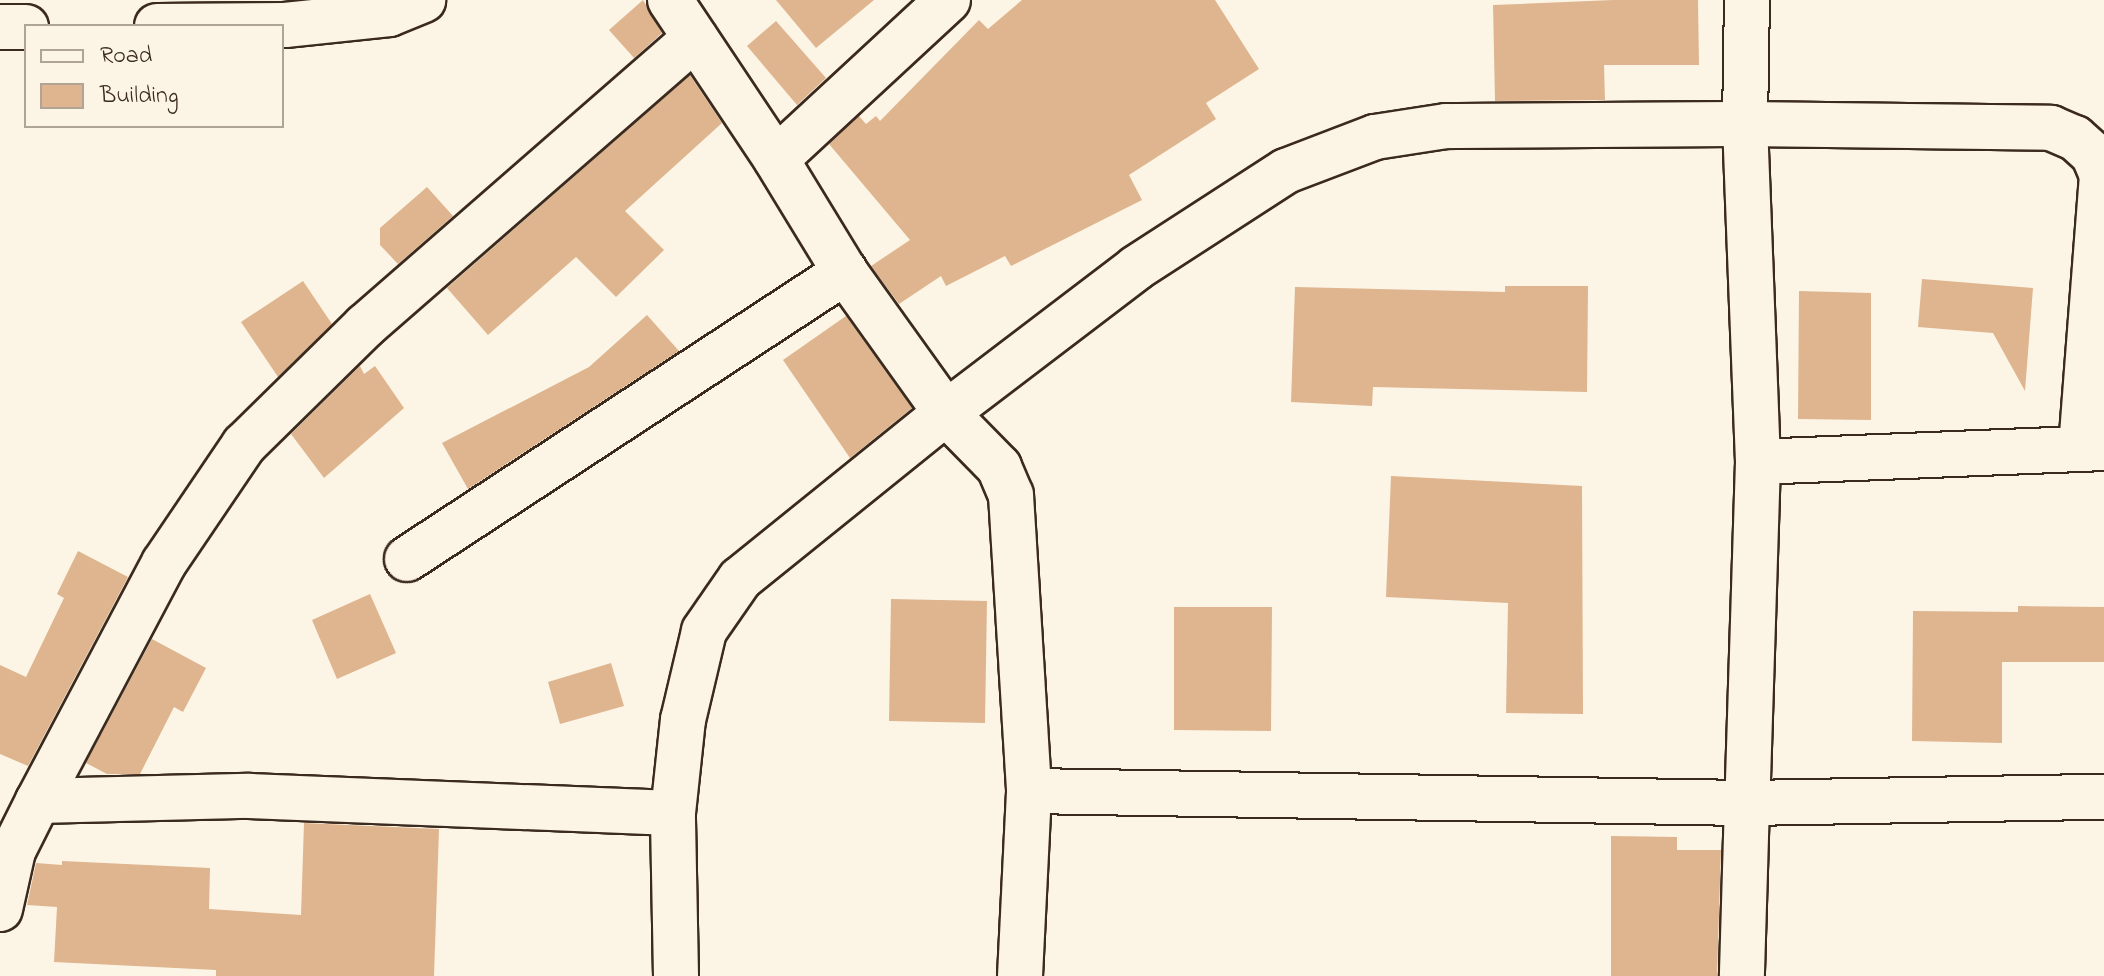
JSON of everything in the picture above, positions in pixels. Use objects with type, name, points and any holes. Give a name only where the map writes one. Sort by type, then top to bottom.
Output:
[{"type":"street","points":[[284,24],[389,14],[423,0]]},
{"type":"street","points":[[670,0],[776,159],[845,272],[946,413],[999,467],[1011,495],[1029,791],[1020,976]]},
{"type":"street","points":[[776,159],[948,0]]},
{"type":"street","points":[[1742,976],[1758,462],[1745,124],[1747,0]]},
{"type":"street","points":[[0,27],[24,27]]},
{"type":"street","points":[[0,909],[13,851],[38,801],[164,563],[244,445],[365,326],[695,38]]},
{"type":"street","points":[[676,976],[673,813],[683,720],[704,631],[740,579],[946,413],[1136,268],[1286,171],[1375,137],[1446,126],[1745,124],[2051,128],[2084,146],[2102,175],[2093,448],[1758,462]]},
{"type":"street","points":[[407,559],[845,272]]},
{"type":"street","points":[[1029,791],[1747,803],[2104,797]]},
{"type":"street","points":[[38,801],[249,796],[673,813]]},
{"type":"building","points":[[643,0],[662,33],[634,58],[609,30]]},
{"type":"building","points":[[776,0],[874,0],[816,48]]},
{"type":"building","points":[[1022,0],[1215,0],[1259,69],[1206,103],[1216,119],[1129,175],[1142,200],[1011,266],[1005,256],[946,286],[941,276],[899,304],[871,266],[910,240],[829,144],[859,116],[866,124],[876,116],[880,121],[979,20],[988,29]]},
{"type":"building","points":[[1698,0],[1699,65],[1604,65],[1605,100],[1495,101],[1493,5]]},
{"type":"building","points":[[776,21],[826,78],[797,105],[747,46]]},
{"type":"building","points":[[690,75],[722,123],[625,211],[664,250],[616,297],[576,257],[488,335],[447,288]]},
{"type":"building","points":[[427,187],[453,216],[398,264],[380,245],[380,228]]},
{"type":"building","points":[[1922,279],[2033,288],[2025,391],[1993,333],[1918,327]]},
{"type":"building","points":[[303,281],[332,324],[278,377],[241,322]]},
{"type":"building","points":[[1505,286],[1588,286],[1587,392],[1373,387],[1372,406],[1291,402],[1295,287],[1505,292]]},
{"type":"building","points":[[1799,291],[1871,293],[1871,420],[1798,419]]},
{"type":"building","points":[[647,315],[679,351],[468,489],[442,443],[589,367]]},
{"type":"building","points":[[846,316],[912,408],[850,458],[783,360]]},
{"type":"building","points":[[360,366],[364,374],[375,366],[404,408],[324,478],[291,434]]},
{"type":"building","points":[[1391,476],[1582,486],[1583,714],[1506,713],[1508,603],[1386,597]]},
{"type":"building","points":[[78,551],[128,577],[28,766],[0,754],[0,665],[26,677],[64,598],[57,594]]},
{"type":"building","points":[[370,594],[396,653],[337,679],[312,620]]},
{"type":"building","points":[[891,599],[987,601],[985,723],[889,721]]},
{"type":"building","points":[[2018,606],[2104,607],[2104,662],[2002,662],[2002,743],[1912,741],[1913,611],[2018,612]]},
{"type":"building","points":[[1174,607],[1272,607],[1271,731],[1174,730]]},
{"type":"building","points":[[152,639],[206,668],[183,712],[174,707],[140,774],[107,774],[86,763]]},
{"type":"building","points":[[611,663],[624,706],[560,724],[548,682]]},
{"type":"building","points":[[304,823],[439,829],[434,976],[216,976],[216,970],[54,962],[57,907],[27,905],[36,863],[62,865],[62,861],[210,868],[209,909],[301,915]]},
{"type":"building","points":[[1611,836],[1677,837],[1677,850],[1721,850],[1717,976],[1611,976]]}]
